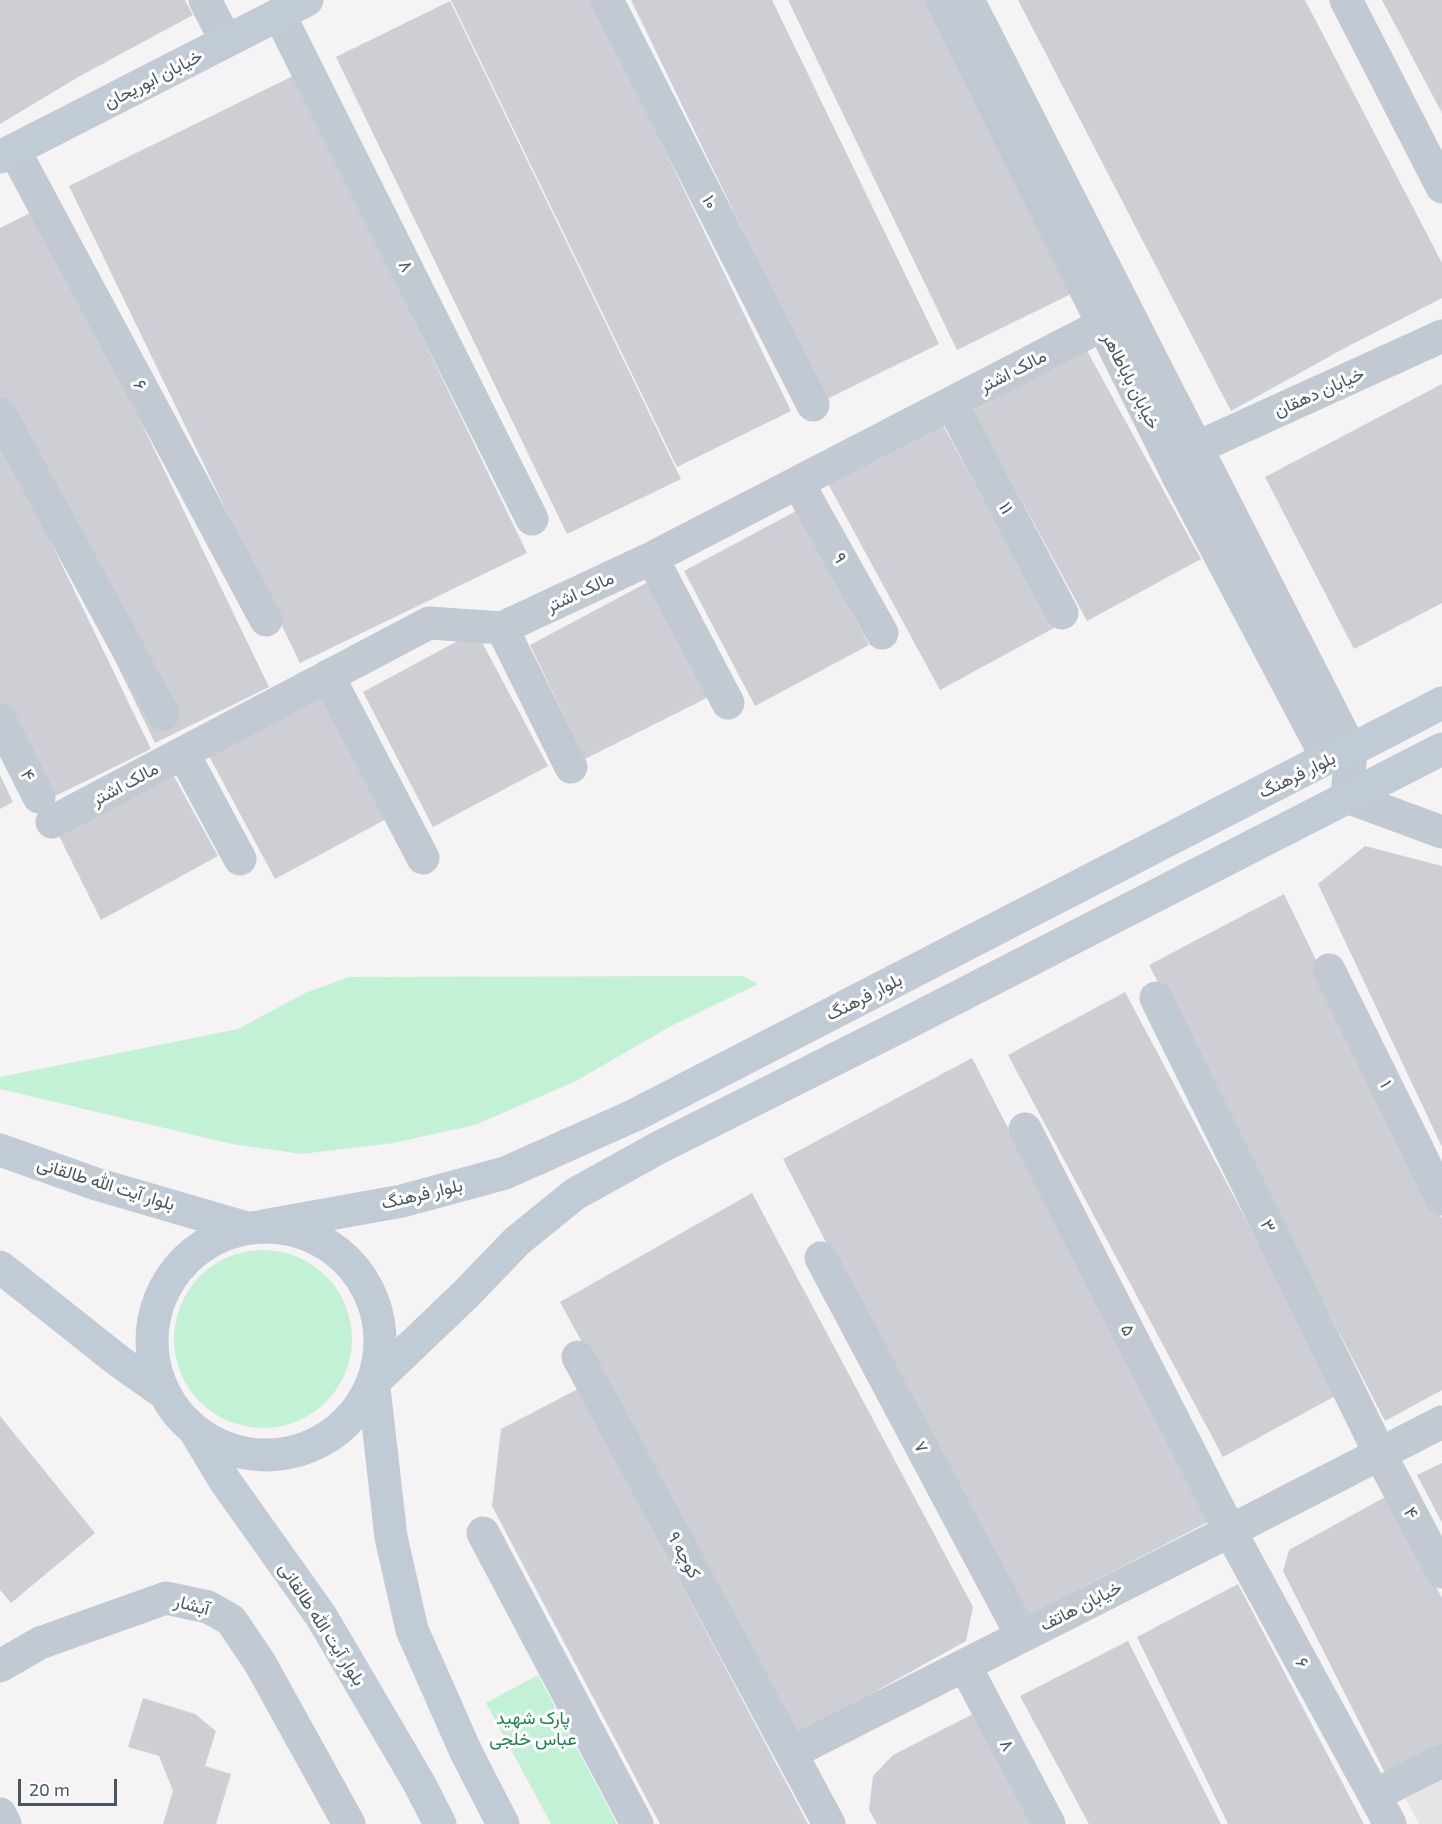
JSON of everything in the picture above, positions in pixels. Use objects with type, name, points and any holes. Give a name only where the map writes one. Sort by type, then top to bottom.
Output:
[{"type":"main road","name":"خیابان ابوریحان","points":[[7,153],[293,7]]},
{"type":"main road","name":"بلوار فرهنگ","points":[[164,1393],[154,1364],[152,1334],[158,1304],[172,1276],[192,1254],[218,1237],[255,1227],[402,1201],[505,1173],[635,1115],[1442,703]]},
{"type":"main road","points":[[0,1267],[120,1362],[164,1393],[194,1429],[212,1441],[253,1454],[274,1454],[296,1450],[315,1443],[350,1417],[376,1383],[517,1241],[574,1194],[658,1148],[1442,749]]},
{"type":"main road","name":"بلوار آیت الله طالقانی","points":[[0,1150],[96,1184],[255,1227],[295,1230],[325,1243],[350,1264],[369,1291],[378,1322],[376,1383]]},
{"type":"main road","points":[[376,1383],[391,1537],[411,1630],[466,1752],[503,1824]]},
{"type":"main road","name":"بلوار آیت الله طالقانی","points":[[194,1429],[225,1481],[321,1616],[440,1824]]},
{"type":"street","points":[[205,0],[226,42]]},
{"type":"street","name":"۱۰","points":[[607,0],[813,405]]},
{"type":"street","name":"خیابان باباطاهر","points":[[942,0],[1178,476],[1339,754]]},
{"type":"street","name":"خیابان باباطاهر","points":[[968,0],[1196,448],[1339,754]]},
{"type":"street","points":[[1346,0],[1442,187]]},
{"type":"street","name":"۸","points":[[293,7],[532,519]]},
{"type":"street","name":"۶","points":[[7,153],[266,620]]},
{"type":"street","name":"مالک اشتر","points":[[46,810],[183,753],[429,623],[502,628],[652,558],[1102,325]]},
{"type":"street","name":"خیابان دهقان","points":[[1196,448],[1442,336]]},
{"type":"street","name":"۱۱","points":[[951,403],[1062,613]]},
{"type":"street","points":[[0,414],[163,714]]},
{"type":"street","points":[[1178,476],[1196,448]]},
{"type":"street","name":"۹","points":[[798,483],[882,633]]},
{"type":"street","points":[[652,558],[728,704]]},
{"type":"street","points":[[502,628],[571,767]]},
{"type":"street","points":[[328,676],[423,858]]},
{"type":"street","name":"۴","points":[[0,720],[46,810]]},
{"type":"street","points":[[183,753],[240,859]]},
{"type":"street","points":[[1339,754],[1347,797],[1442,832]]},
{"type":"street","name":"۱","points":[[1329,970],[1442,1199]]},
{"type":"street","name":"۳","points":[[1156,998],[1380,1454]]},
{"type":"street","name":"۵","points":[[1025,1129],[1230,1531]]},
{"type":"street","name":"۷","points":[[821,1258],[1022,1636]]},
{"type":"street","name":"کوچه ۹","points":[[578,1357],[790,1753]]},
{"type":"street","name":"خیابان هاتف","points":[[790,1753],[1442,1422]]},
{"type":"street","name":"۴","points":[[1380,1454],[1442,1572]]},
{"type":"street","name":"۶","points":[[1230,1531],[1390,1824]]},
{"type":"street","points":[[483,1533],[637,1824]]},
{"type":"street","name":"آبشار","points":[[0,1666],[40,1643],[166,1598],[208,1607],[231,1620],[260,1663],[349,1824]]},
{"type":"street","name":"۸","points":[[965,1666],[1049,1824]]},
{"type":"street","points":[[790,1753],[829,1824]]},
{"type":"street","points":[[1375,1796],[1442,1761]]},
{"type":"street","points":[[0,1814],[5,1824]]},
{"type":"shaded area","points":[[1442,1761],[1442,1824],[1419,1824],[1398,1784]]},
{"type":"green space","points":[[743,976],[758,984],[671,1026],[576,1081],[475,1125],[393,1143],[302,1154],[232,1144],[0,1089],[0,1077],[238,1029],[305,993],[349,977]]},
{"type":"green space","points":[[263,1250],[297,1257],[313,1265],[326,1276],[337,1289],[345,1305],[352,1339],[345,1373],[337,1389],[326,1402],[313,1413],[297,1421],[263,1428],[229,1421],[213,1413],[200,1402],[189,1389],[181,1373],[174,1339],[181,1305],[189,1289],[200,1276],[213,1265],[229,1257]]},
{"type":"green space","name":"پارک شهید عباس خلجی","points":[[538,1675],[617,1824],[551,1824],[486,1703]]},
{"type":"building","points":[[0,0],[185,0],[193,15],[80,76],[0,124]]},
{"type":"building","points":[[451,0],[592,0],[791,411],[677,467]]},
{"type":"building","points":[[631,0],[772,0],[939,344],[825,400]]},
{"type":"building","points":[[788,0],[929,0],[1071,294],[957,350]]},
{"type":"building","points":[[1018,0],[1305,0],[1442,263],[1442,298],[1231,411]]},
{"type":"building","points":[[1382,0],[1442,0],[1442,113]]},
{"type":"building","points":[[450,1],[681,479],[567,534],[336,57]]},
{"type":"building","points":[[295,75],[527,553],[300,663],[69,186]]},
{"type":"building","points":[[38,209],[269,687],[155,743],[0,423],[0,228]]},
{"type":"building","points":[[1086,349],[1201,559],[1087,621],[973,411]]},
{"type":"building","points":[[1442,384],[1442,603],[1354,649],[1265,477]]},
{"type":"building","points":[[939,418],[1054,628],[940,690],[826,480]]},
{"type":"building","points":[[0,437],[151,749],[37,805],[0,728]]},
{"type":"building","points":[[798,510],[869,645],[755,706],[684,571]]},
{"type":"building","points":[[648,582],[707,698],[585,759],[530,645]]},
{"type":"building","points":[[476,631],[548,766],[433,827],[363,692]]},
{"type":"building","points":[[317,683],[388,818],[275,879],[203,745]]},
{"type":"building","points":[[171,771],[218,856],[101,920],[57,832]]},
{"type":"building","points":[[0,775],[13,802],[0,809]]},
{"type":"building","points":[[1365,846],[1442,866],[1442,1147],[1318,884]]},
{"type":"building","points":[[1284,894],[1442,1219],[1442,1390],[1385,1421],[1149,965]]},
{"type":"building","points":[[1125,992],[1339,1394],[1223,1457],[1008,1055]]},
{"type":"building","points":[[972,1058],[1210,1521],[1021,1619],[783,1159]]},
{"type":"building","points":[[752,1193],[973,1607],[966,1641],[797,1735],[560,1302]]},
{"type":"building","points":[[578,1389],[808,1824],[660,1824],[492,1506],[501,1429]]},
{"type":"building","points":[[0,1416],[95,1533],[11,1603],[0,1590]]},
{"type":"building","points":[[1442,1463],[1442,1523],[1417,1475]]},
{"type":"building","points":[[1387,1496],[1442,1598],[1442,1748],[1388,1779],[1283,1571],[1289,1550]]},
{"type":"building","points":[[1238,1584],[1364,1824],[1228,1824],[1137,1637]]},
{"type":"building","points":[[1128,1641],[1221,1824],[1089,1824],[1020,1696]]},
{"type":"building","points":[[143,1698],[195,1714],[216,1731],[205,1766],[231,1774],[216,1824],[163,1824],[173,1791],[159,1756],[128,1747]]},
{"type":"building","points":[[975,1713],[1031,1824],[877,1824],[869,1810],[873,1776],[893,1755]]}]
